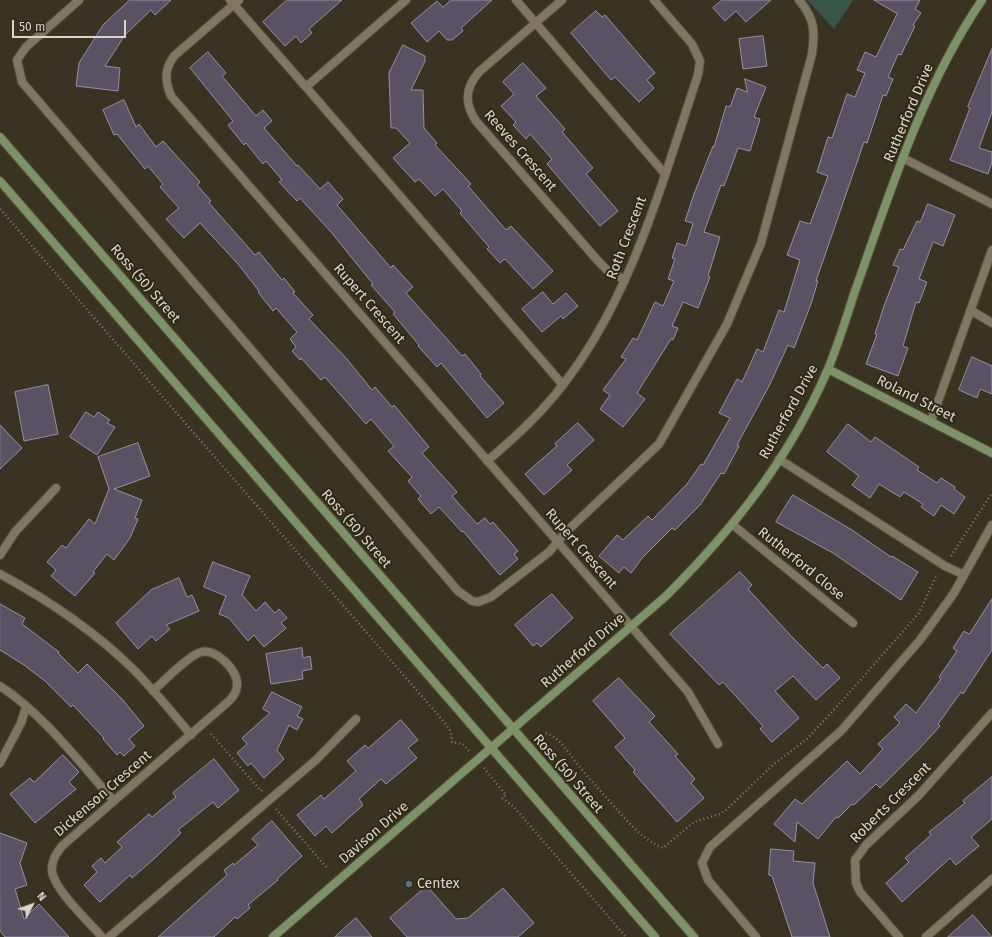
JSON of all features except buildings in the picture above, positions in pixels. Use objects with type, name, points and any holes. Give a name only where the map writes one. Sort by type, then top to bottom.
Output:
[{"type":"street","points":[[79,0],[26,47],[18,60],[22,82],[458,591],[472,601],[478,602],[491,597],[549,552],[659,444],[727,324],[761,243],[812,54],[815,32],[811,19],[799,0]]},
{"type":"street","points":[[306,86],[406,0]]},
{"type":"street","points":[[516,0],[665,174]]},
{"type":"street","name":"Reeves Crescent","points":[[562,0],[473,79],[467,92],[468,105],[476,121],[599,262],[608,271],[625,280]]},
{"type":"street","name":"Roth Crescent","points":[[487,461],[527,425],[563,384],[593,341],[625,280],[665,174],[698,75],[700,61],[692,44],[654,0]]},
{"type":"street","name":"Rutherford Drive","points":[[491,749],[666,596],[714,547],[733,525],[779,459],[804,418],[828,369],[921,110],[941,67],[982,0]]},
{"type":"street","points":[[234,1],[563,384]]},
{"type":"street","name":"Rupert Crescent","points":[[234,1],[179,51],[170,62],[166,76],[171,96],[688,692],[718,744]]},
{"type":"street","name":"Ross (50) Street","points":[[0,137],[694,937]]},
{"type":"street","points":[[903,158],[992,204]]},
{"type":"street","points":[[0,181],[655,937]]},
{"type":"street","points":[[931,421],[972,311],[992,250]]},
{"type":"street","points":[[972,311],[992,323]]},
{"type":"street","name":"Roland Street","points":[[828,369],[992,453]]},
{"type":"street","points":[[779,459],[945,566],[964,576]]},
{"type":"street","points":[[0,555],[15,532],[56,488]]},
{"type":"street","name":"Rutherford Close","points":[[733,525],[853,623]]},
{"type":"street","points":[[756,937],[708,880],[702,863],[710,847],[841,731],[920,640],[954,593],[992,525]]},
{"type":"street","points":[[0,574],[49,602],[112,649],[153,690],[191,735]]},
{"type":"street","name":"Dickenson Crescent","points":[[102,937],[62,892],[57,884],[51,869],[56,854],[62,846],[191,735],[233,696],[237,685],[236,677],[228,666],[214,653],[207,651],[199,652],[153,690]]},
{"type":"street","points":[[0,686],[26,706],[53,733],[114,801]]},
{"type":"street","points":[[0,763],[21,723],[26,706]]},
{"type":"street","name":"Roberts Crescent","points":[[899,937],[860,892],[856,883],[855,860],[866,844],[919,795],[991,716]]},
{"type":"street","points":[[109,937],[316,760],[356,719]]},
{"type":"street","name":"Davison Drive","points":[[273,937],[491,749]]},
{"type":"street","points":[[926,937],[992,881]]},
{"type":"path","points":[[0,209],[445,723],[451,732],[452,742],[463,744]]},
{"type":"path","points":[[546,733],[554,736],[562,744],[590,779],[643,837],[663,848],[694,822],[720,814],[726,810],[774,764],[808,738],[919,613],[934,577],[945,566],[992,493]]},
{"type":"path","points":[[492,779],[506,795],[502,798],[513,806],[626,937]]},
{"type":"green space","points":[[807,0],[853,0],[834,29]]},
{"type":"place","name":"Centex","points":[[409,884]]}]
